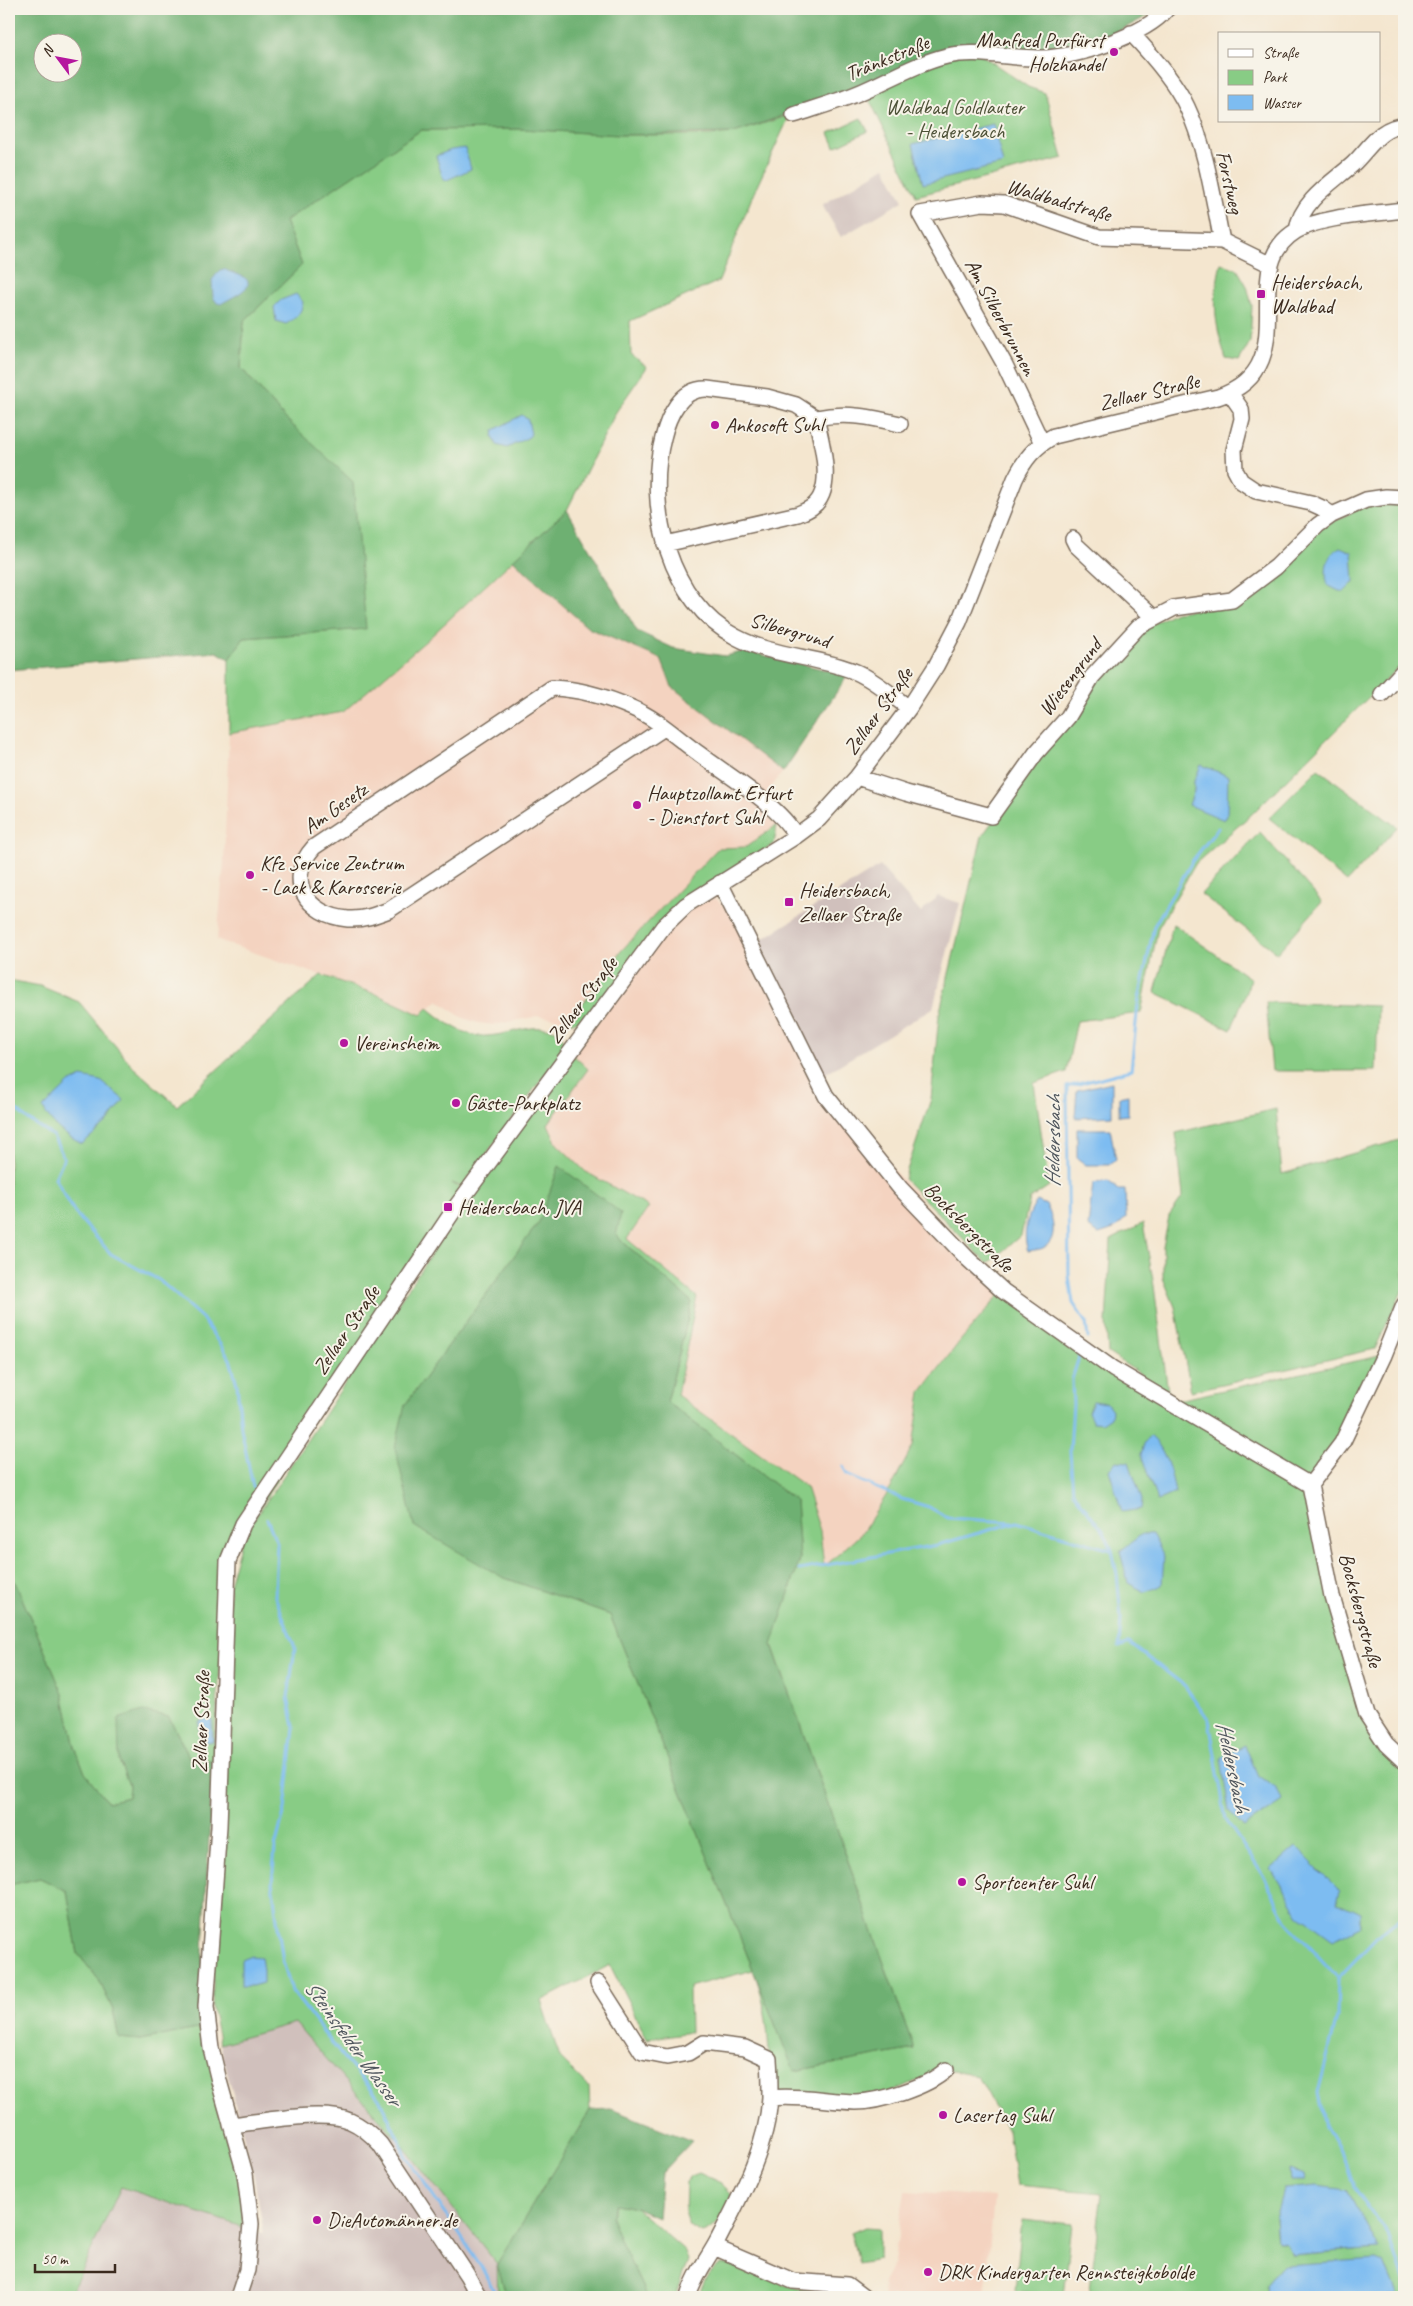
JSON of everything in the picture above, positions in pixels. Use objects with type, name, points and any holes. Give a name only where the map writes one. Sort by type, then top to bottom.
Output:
[{"type":"street","name":"Tränkstraße","points":[[794,116],[856,94],[926,62],[948,56],[972,52],[1041,58],[1070,56],[1131,33],[1158,18],[1167,9]]},
{"type":"street","name":"Forstweg","points":[[1131,33],[1152,55],[1186,105],[1200,141],[1222,241]]},
{"type":"street","points":[[1297,230],[1299,219],[1333,180],[1353,164],[1380,135],[1395,126],[1404,126]]},
{"type":"street","name":"Waldbadstraße","points":[[920,214],[982,203],[1004,204],[1099,237],[1222,241],[1271,265]]},
{"type":"street","name":"Zellaer Straße","points":[[238,2297],[247,2270],[251,2224],[245,2174],[211,2048],[206,2007],[218,1826],[228,1561],[236,1536],[305,1428],[466,1192],[663,927],[686,905],[796,836],[818,819],[857,777],[909,708],[936,666],[959,622],[1021,466],[1042,443],[1064,434],[1230,393],[1240,388],[1251,377],[1262,358],[1268,327],[1268,280],[1271,265],[1280,244],[1297,230],[1320,222],[1404,210]]},
{"type":"street","name":"Am Silberbrunnen","points":[[920,214],[1005,365],[1042,443]]},
{"type":"street","name":"Silbergrund","points":[[816,418],[796,405],[762,396],[702,389],[695,390],[684,398],[668,419],[658,458],[657,475],[665,544],[680,580],[692,598],[720,627],[736,638],[755,645],[857,672],[909,708]]},
{"type":"street","points":[[1230,393],[1241,409],[1242,419],[1234,450],[1235,470],[1241,481],[1256,491],[1311,503],[1332,515]]},
{"type":"street","points":[[665,544],[781,519],[798,514],[814,506],[822,492],[826,468],[816,418],[837,413],[872,417],[900,424]]},
{"type":"street","name":"Wiesengrund","points":[[857,777],[906,793],[991,816],[1036,753],[1068,717],[1092,677],[1138,627],[1174,608],[1232,600],[1276,567],[1318,524],[1332,515],[1366,500],[1386,497],[1404,498]]},
{"type":"street","points":[[1074,539],[1076,545],[1154,617]]},
{"type":"street","points":[[1382,694],[1404,670]]},
{"type":"street","name":"Am Gesetz","points":[[664,728],[389,910],[371,917],[350,919],[336,917],[322,912],[310,904],[303,894],[299,874],[304,857],[314,847],[552,688],[574,688],[633,708],[664,728],[770,807],[790,825],[796,836]]},
{"type":"street","name":"Bocksbergstraße","points":[[720,883],[826,1096],[900,1188],[962,1252],[1003,1291],[1113,1368],[1310,1485],[1332,1596],[1367,1715],[1386,1744],[1404,1761]]},
{"type":"street","points":[[1310,1485],[1342,1443],[1384,1355],[1404,1305]]},
{"type":"street","points":[[598,1983],[642,2052],[667,2057],[688,2053],[704,2043],[745,2048],[769,2059],[770,2098],[764,2130],[753,2168],[714,2247],[692,2285],[688,2297]]},
{"type":"street","points":[[770,2098],[794,2096],[856,2102],[877,2099],[916,2087],[939,2076],[946,2070]]},
{"type":"street","points":[[231,2125],[327,2116],[348,2120],[369,2132],[380,2144],[467,2275],[479,2297]]},
{"type":"street","points":[[714,2247],[793,2281],[846,2285],[863,2297]]},
{"type":"shaded area","points":[[885,167],[903,201],[841,237],[822,205]]},
{"type":"shaded area","points":[[513,560],[588,628],[661,659],[672,687],[783,772],[757,805],[777,825],[746,847],[718,848],[621,951],[569,1022],[538,1016],[494,1025],[478,1023],[461,1017],[438,1000],[421,1015],[378,995],[217,940],[224,862],[229,733],[343,712],[428,639]]},
{"type":"shaded area","points":[[880,866],[921,913],[938,896],[960,903],[933,1008],[823,1075],[756,943]]},
{"type":"shaded area","points":[[715,898],[728,909],[826,1096],[1003,1291],[921,1392],[913,1446],[891,1488],[862,1533],[824,1567],[820,1531],[806,1487],[677,1395],[697,1297],[627,1239],[649,1207],[586,1172],[557,1144],[548,1124],[587,1069],[573,1055],[670,927],[695,906]]},
{"type":"shaded area","points":[[295,2022],[405,2148],[497,2264],[502,2297],[69,2297],[121,2187],[264,2233],[254,2177],[220,2044]]},
{"type":"shaded area","points":[[905,2191],[994,2197],[985,2297],[883,2297],[884,2281],[894,2262]]},
{"type":"green space","points":[[9,9],[1156,9],[1153,13],[1089,47],[1041,55],[973,49],[734,133],[620,135],[521,129],[421,130],[285,221],[302,265],[244,321],[241,368],[284,417],[353,482],[366,629],[244,638],[229,659],[217,652],[9,670]]},
{"type":"green space","name":"Waldbad Goldlauter - Heidersbach","points":[[973,49],[1028,87],[1045,93],[1063,158],[916,196],[864,88]]},
{"type":"green space","points":[[790,115],[752,197],[719,281],[630,321],[631,355],[647,367],[616,412],[567,510],[428,639],[343,712],[229,733],[229,659],[244,638],[366,629],[284,417],[241,368],[244,321],[302,265],[285,221],[421,130],[521,129],[620,135],[710,135],[734,133]]},
{"type":"green space","points":[[861,118],[868,131],[835,147],[829,133]]},
{"type":"green space","points":[[1221,263],[1237,269],[1247,286],[1252,306],[1250,342],[1239,361],[1226,359],[1219,334],[1215,301]]},
{"type":"green space","points":[[1404,504],[1404,662],[1253,813],[1196,863],[1158,928],[1141,1013],[1077,1021],[1066,1072],[1034,1083],[1049,1186],[1030,1199],[1021,1235],[988,1264],[904,1179],[931,1099],[939,1015],[982,836],[1096,679],[1141,630],[1175,612],[1234,605],[1321,528],[1366,505]]},
{"type":"green space","points":[[567,510],[637,631],[673,648],[725,656],[745,651],[848,675],[783,772],[672,687],[661,659],[588,628],[513,560]]},
{"type":"green space","points":[[1318,769],[1397,827],[1347,882],[1269,818]]},
{"type":"green space","points":[[777,825],[774,844],[711,883],[585,1022],[569,1022],[621,951],[718,848],[746,847]]},
{"type":"green space","points":[[1260,832],[1322,902],[1277,953],[1201,894]]},
{"type":"green space","points":[[1173,924],[1251,979],[1231,1030],[1155,992]]},
{"type":"green space","points":[[321,975],[378,995],[421,1015],[428,1008],[455,1028],[471,1034],[487,1036],[531,1028],[549,1029],[559,1031],[566,1046],[462,1187],[452,1183],[466,1192],[330,1391],[228,1561],[213,1760],[191,1761],[169,1717],[119,1761],[129,1785],[128,1797],[108,1802],[85,1773],[75,1747],[63,1694],[9,1568],[9,980],[40,986],[79,1002],[133,1067],[177,1106]]},
{"type":"green space","points":[[1266,1002],[1378,1006],[1376,1071],[1272,1071]]},
{"type":"green space","points":[[573,1055],[588,1069],[548,1124],[557,1144],[586,1172],[649,1207],[627,1239],[697,1297],[677,1395],[806,1487],[820,1531],[824,1567],[862,1533],[891,1488],[913,1446],[921,1392],[960,1341],[1003,1291],[1169,1402],[1384,1355],[1310,1485],[1367,1715],[1404,1761],[1404,2297],[1398,2297],[1384,2263],[1273,2278],[1266,2285],[1267,2297],[1089,2297],[1102,2193],[1017,2185],[1008,2131],[978,2076],[942,2069],[877,2099],[770,2098],[766,2017],[759,1985],[753,1970],[689,1987],[690,2032],[647,2039],[610,1965],[541,2001],[560,2058],[589,2087],[590,2110],[497,2264],[405,2148],[295,2023],[220,2044],[212,2007],[230,1581],[242,1538],[469,1197]],"holes":[[[539,1222],[616,1236],[692,1302],[667,1402],[796,1501],[800,1559],[772,1644],[914,2049],[794,2071],[610,1615],[502,1577],[405,1405]],[[1347,2190],[1378,2248],[1291,2255],[1286,2243],[1277,2241],[1275,2218]]]},
{"type":"green space","points":[[1276,1109],[1282,1174],[1403,1139],[1404,1287],[1375,1349],[1191,1391],[1175,1307],[1163,1278],[1163,1247],[1169,1216],[1183,1196],[1176,1133]]},
{"type":"green space","points":[[559,1166],[621,1213],[616,1236],[692,1302],[667,1402],[796,1501],[800,1559],[772,1645],[914,2049],[794,2071],[610,1615],[502,1577],[414,1526],[395,1448],[405,1405],[539,1222]]},
{"type":"green space","points":[[1143,1223],[1154,1286],[1168,1392],[1108,1353],[1106,1322],[1111,1240]]},
{"type":"green space","points":[[9,1568],[63,1694],[75,1747],[85,1773],[108,1802],[128,1797],[129,1785],[119,1761],[118,1719],[143,1711],[169,1717],[191,1761],[213,1760],[200,2008],[202,2028],[140,2040],[119,2038],[113,2010],[99,1980],[78,1954],[67,1891],[40,1878],[9,1885]]},
{"type":"green space","points":[[40,1878],[67,1891],[78,1954],[99,1980],[113,2010],[119,2038],[140,2040],[202,2028],[242,2180],[243,2227],[121,2187],[69,2297],[9,2297],[9,1885]]},
{"type":"green space","points":[[611,2109],[692,2141],[662,2173],[658,2217],[636,2208],[616,2204],[611,2217],[647,2297],[507,2297],[497,2264],[590,2110]]},
{"type":"green space","points":[[699,2173],[721,2183],[731,2193],[729,2205],[722,2218],[708,2231],[702,2233],[689,2226],[685,2215],[686,2183],[691,2176]]},
{"type":"green space","points":[[616,2204],[636,2208],[684,2250],[688,2260],[675,2297],[647,2297],[611,2218]]},
{"type":"green space","points":[[1022,2219],[1072,2224],[1064,2296],[1015,2291]]},
{"type":"green space","points":[[865,2227],[879,2228],[879,2259],[858,2263],[851,2233]]},
{"type":"green space","points":[[497,2264],[507,2297],[498,2297]]},
{"type":"green space","points":[[721,2264],[734,2265],[777,2283],[800,2289],[820,2289],[855,2297],[699,2297],[706,2278]]},
{"type":"water","points":[[993,124],[1003,164],[923,184],[913,144]]},
{"type":"water","points":[[465,148],[471,169],[447,180],[443,179],[436,156],[451,150]]},
{"type":"water","points":[[224,269],[244,277],[248,282],[244,290],[221,304],[217,303],[213,297],[212,280],[220,270]]},
{"type":"water","points":[[296,294],[303,302],[300,312],[286,324],[276,321],[274,307],[281,300]]},
{"type":"water","points":[[522,415],[528,420],[531,434],[529,437],[507,448],[497,445],[493,437],[494,430]]},
{"type":"water","points":[[1340,547],[1352,552],[1354,582],[1343,593],[1327,585],[1326,579],[1327,563],[1331,554]]},
{"type":"water","points":[[1201,765],[1228,776],[1227,815],[1224,820],[1189,805],[1194,791],[1194,781]]},
{"type":"water","points":[[82,1077],[101,1081],[124,1100],[108,1122],[82,1144],[59,1129],[50,1120],[43,1108],[69,1083]]},
{"type":"water","points":[[1112,1082],[1112,1116],[1075,1118],[1077,1090]]},
{"type":"water","points":[[1128,1095],[1128,1115],[1119,1116],[1119,1097]]},
{"type":"water","points":[[1077,1129],[1110,1129],[1116,1159],[1109,1165],[1086,1165],[1077,1158]]},
{"type":"water","points":[[1108,1181],[1119,1190],[1125,1190],[1126,1218],[1114,1229],[1099,1234],[1088,1227],[1093,1183]]},
{"type":"water","points":[[1037,1201],[1046,1205],[1049,1210],[1053,1234],[1051,1240],[1043,1248],[1028,1251],[1025,1238],[1026,1225]]},
{"type":"water","points":[[1093,1401],[1107,1403],[1112,1410],[1111,1417],[1102,1423],[1093,1422],[1088,1412]]},
{"type":"water","points":[[1150,1436],[1164,1454],[1175,1493],[1157,1501],[1141,1454],[1144,1444]]},
{"type":"water","points":[[1116,1461],[1129,1462],[1142,1500],[1141,1509],[1122,1512],[1109,1470]]},
{"type":"water","points":[[1142,1534],[1152,1534],[1164,1556],[1162,1585],[1145,1592],[1128,1583],[1120,1551]]},
{"type":"water","points":[[205,1719],[212,1719],[213,1741],[200,1741],[199,1722]]},
{"type":"water","points":[[1245,1745],[1258,1776],[1275,1787],[1283,1801],[1244,1827],[1229,1811],[1221,1758]]},
{"type":"water","points":[[1296,1847],[1340,1891],[1337,1902],[1360,1913],[1360,1926],[1333,1940],[1299,1915],[1271,1869]]},
{"type":"water","points":[[251,1956],[261,1957],[263,1983],[241,1986],[241,1960]]},
{"type":"water","points":[[1289,2169],[1304,2174],[1305,2180],[1290,2180]]},
{"type":"water","points":[[1317,2186],[1347,2190],[1379,2248],[1291,2255],[1286,2243],[1277,2241],[1275,2218],[1283,2189]]},
{"type":"water","points":[[1377,2259],[1384,2262],[1398,2297],[1267,2297],[1266,2285],[1283,2265]]},
{"type":"waterway","name":"Heldersbach","points":[[1088,1338],[1086,1323],[1073,1303],[1069,1277],[1067,1087],[1131,1070],[1138,1004],[1154,926],[1193,860],[1218,828]]},
{"type":"waterway","name":"Steinsfelder Wasser","points":[[9,1103],[27,1119],[53,1136],[64,1158],[55,1178],[75,1213],[111,1254],[159,1280],[202,1318],[230,1359],[237,1384],[241,1428],[253,1487]]},
{"type":"waterway","name":"Heldersbach","points":[[1080,1354],[1072,1379],[1073,1404],[1070,1451],[1073,1492],[1104,1532],[1112,1550],[1117,1574],[1121,1618],[1119,1647],[1129,1643],[1185,1686],[1209,1720],[1226,1820],[1263,1875],[1287,1922],[1338,1978],[1337,2018],[1318,2093],[1325,2127],[1347,2165],[1354,2187],[1390,2238],[1404,2280]]},
{"type":"waterway","points":[[843,1466],[847,1475],[902,1499],[929,1507],[948,1518],[1012,1522]]},
{"type":"waterway","name":"Steinsfelder Wasser","points":[[267,1519],[277,1543],[275,1596],[295,1648],[288,1697],[294,1727],[285,1809],[275,1847],[272,1883],[283,1962],[292,1991],[342,2056],[379,2098],[407,2157],[481,2266],[497,2297]]},
{"type":"waterway","points":[[799,1570],[937,1545],[1017,1522],[1111,1550]]},
{"type":"waterway","points":[[1338,1978],[1384,1930],[1404,1916]]},
{"type":"place","name":"Manfred Purfürst Holzhandel","points":[[1114,52]]},
{"type":"place","name":"Heidersbach, Waldbad","points":[[1261,294]]},
{"type":"place","name":"Ankosoft Suhl","points":[[715,425]]},
{"type":"place","name":"Hauptzollamt Erfurt - Dienstort Suhl","points":[[637,805]]},
{"type":"place","name":"Kfz Service Zentrum - Lack & Karosserie","points":[[250,875]]},
{"type":"place","name":"Heidersbach, Zellaer Straße","points":[[789,902]]},
{"type":"place","name":"Vereinsheim","points":[[344,1043]]},
{"type":"place","name":"Gäste-Parkplatz","points":[[456,1103]]},
{"type":"place","name":"Heidersbach, JVA","points":[[448,1207]]},
{"type":"place","name":"Sportcenter Suhl","points":[[962,1882]]},
{"type":"place","name":"Lasertag Suhl","points":[[943,2115]]},
{"type":"place","name":"DieAutomänner.de","points":[[317,2220]]},
{"type":"place","name":"DRK Kindergarten Rennsteigkobolde","points":[[928,2272]]}]
